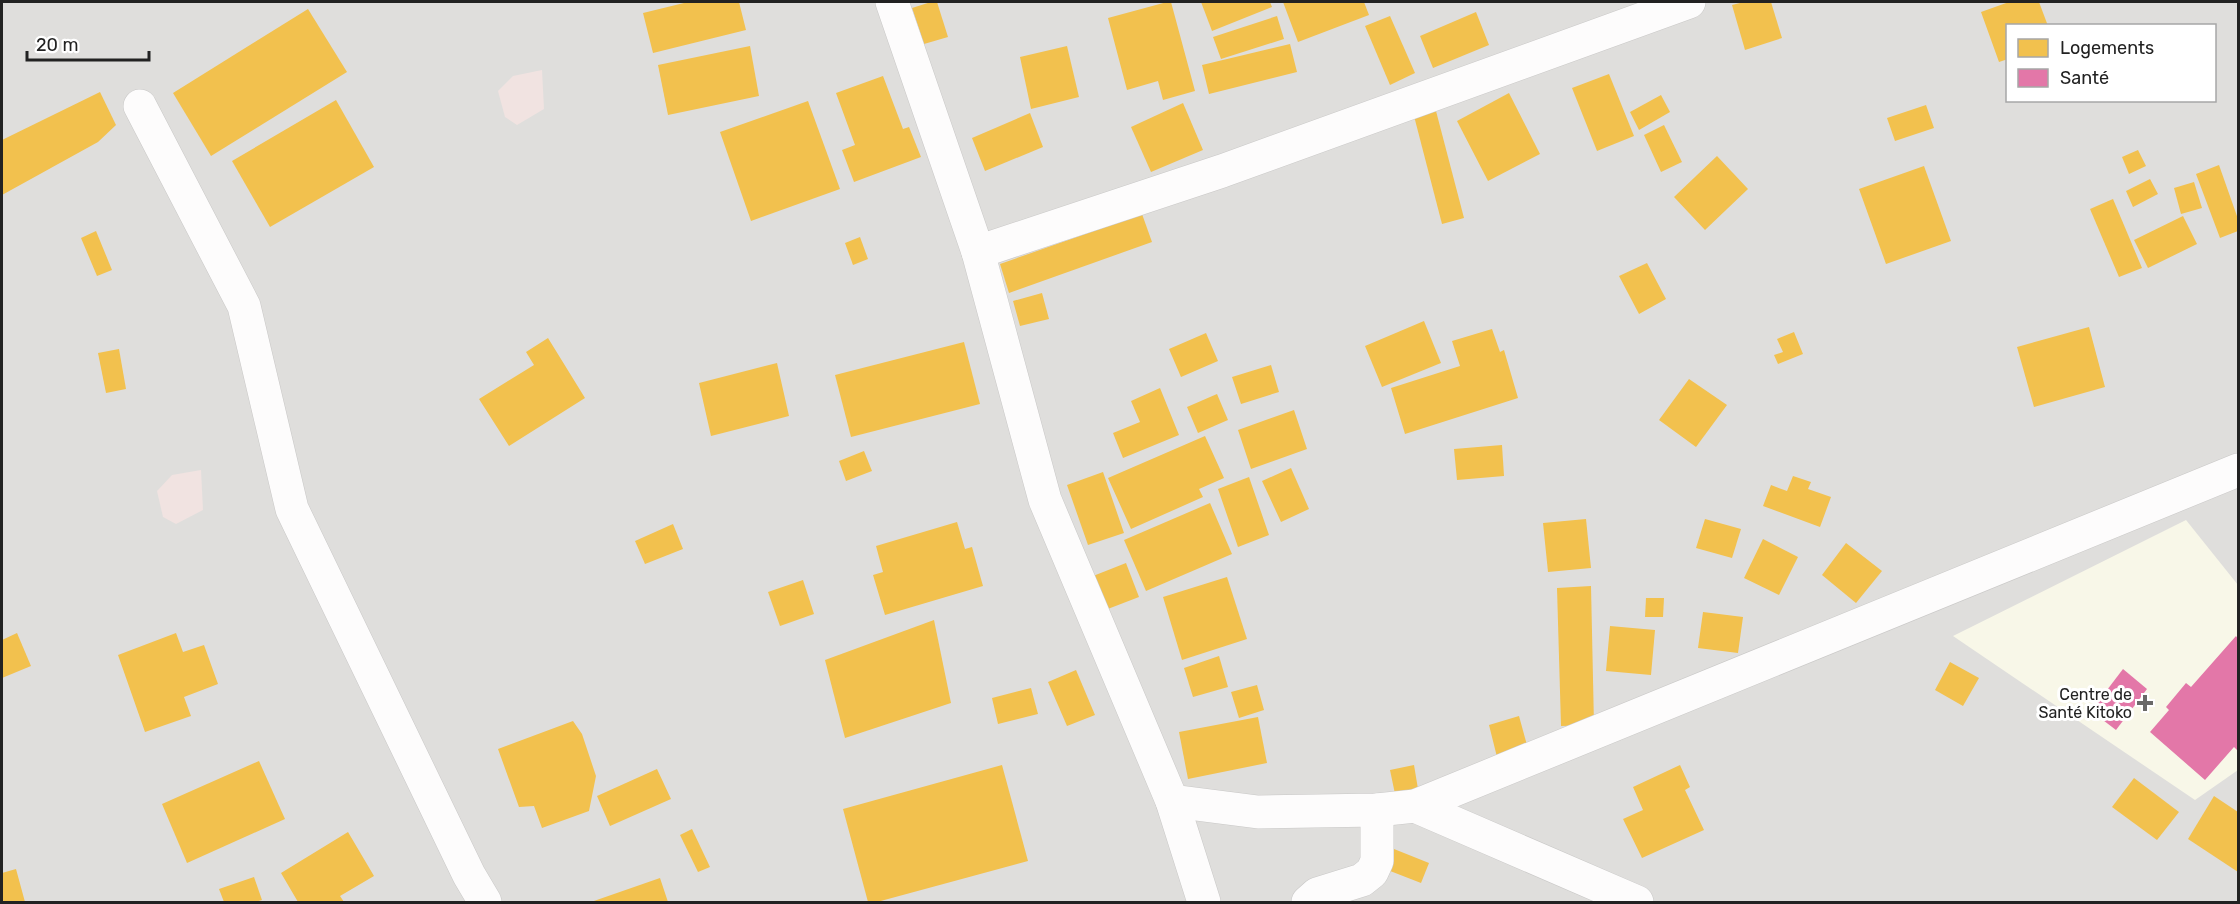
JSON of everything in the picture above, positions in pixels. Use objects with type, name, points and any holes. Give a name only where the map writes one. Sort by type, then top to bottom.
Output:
[{"type":"street","points":[[892,2],[978,252],[1045,500],[1172,801],[1204,903]]},
{"type":"street","points":[[978,252],[1222,171],[1689,2]]},
{"type":"street","points":[[140,106],[244,306],[292,509],[469,875],[485,903]]},
{"type":"street","points":[[1172,801],[1258,812],[1377,810],[1415,806],[2238,470]]},
{"type":"street","points":[[1415,806],[1637,903]]},
{"type":"street","points":[[1308,903],[1317,894],[1362,880],[1372,872],[1377,861],[1377,810]]},
{"type":"shaded area","points":[[2,2],[2238,2],[2238,902],[2,902]]},
{"type":"shaded area","points":[[542,70],[544,109],[517,125],[505,117],[498,91],[513,76]]},
{"type":"shaded area","points":[[201,470],[203,510],[176,524],[163,517],[157,491],[172,475]]},
{"type":"shaded area","name":"Centre de Santé Kitoko","points":[[2186,520],[2238,585],[2238,770],[2195,800],[1953,636]]},
{"type":"building: Logements","points":[[688,2],[739,2],[746,30],[653,53],[643,13]]},
{"type":"building: Logements","points":[[937,2],[948,37],[924,44],[912,8]]},
{"type":"building: Logements","points":[[1171,2],[1195,91],[1163,100],[1158,81],[1127,90],[1108,18]]},
{"type":"building: Logements","points":[[1201,2],[1270,2],[1272,7],[1212,31]]},
{"type":"building: Logements","points":[[1283,2],[1364,2],[1369,15],[1298,42]]},
{"type":"building: Logements","points":[[1744,2],[1771,2],[1782,38],[1745,50],[1732,5]]},
{"type":"building: Logements","points":[[2009,2],[2039,2],[2047,24],[2006,24],[2006,60],[1999,62],[1981,12]]},
{"type":"building: Logements","points":[[308,9],[347,72],[211,156],[173,93]]},
{"type":"building: Logements","points":[[1476,12],[1489,45],[1433,68],[1420,36]]},
{"type":"building: Logements","points":[[1277,16],[1284,39],[1221,59],[1213,37]]},
{"type":"building: Logements","points":[[1390,16],[1415,73],[1390,85],[1365,26]]},
{"type":"building: Logements","points":[[1290,44],[1297,72],[1209,94],[1202,65]]},
{"type":"building: Logements","points":[[750,46],[759,96],[668,115],[658,65]]},
{"type":"building: Logements","points":[[1067,46],[1079,97],[1031,109],[1020,57]]},
{"type":"building: Logements","points":[[1609,74],[1634,136],[1597,151],[1572,88]]},
{"type":"building: Logements","points":[[883,76],[903,129],[909,127],[921,157],[854,182],[842,150],[855,145],[836,93]]},
{"type":"building: Logements","points":[[100,92],[116,125],[98,142],[2,195],[2,140]]},
{"type":"building: Logements","points":[[1509,93],[1540,154],[1488,181],[1457,121]]},
{"type":"building: Logements","points":[[1661,95],[1670,112],[1639,130],[1630,112]]},
{"type":"building: Logements","points":[[336,100],[374,167],[270,227],[232,161]]},
{"type":"building: Logements","points":[[808,101],[840,189],[751,221],[720,132]]},
{"type":"building: Logements","points":[[1183,103],[1203,150],[1151,172],[1131,127]]},
{"type":"building: Logements","points":[[1926,105],[1934,128],[1895,141],[1887,118]]},
{"type":"building: Logements","points":[[1436,111],[1464,218],[1442,224],[1414,116]]},
{"type":"building: Logements","points":[[1030,113],[1043,147],[985,171],[972,138]]},
{"type":"building: Logements","points":[[1664,125],[1682,162],[1661,172],[1644,135]]},
{"type":"building: Logements","points":[[2138,150],[2146,166],[2129,174],[2122,157]]},
{"type":"building: Logements","points":[[1717,156],[1748,189],[1705,230],[1674,197]]},
{"type":"building: Logements","points":[[2219,165],[2238,219],[2238,231],[2220,238],[2196,174]]},
{"type":"building: Logements","points":[[1924,166],[1951,241],[1886,264],[1859,189]]},
{"type":"building: Logements","points":[[2150,179],[2158,194],[2133,207],[2126,191]]},
{"type":"building: Logements","points":[[2194,182],[2202,208],[2181,214],[2174,188]]},
{"type":"building: Logements","points":[[2113,199],[2142,268],[2119,277],[2090,209]]},
{"type":"building: Logements","points":[[1142,214],[1152,242],[1009,293],[1000,264]]},
{"type":"building: Logements","points":[[2183,216],[2197,244],[2148,268],[2134,240]]},
{"type":"building: Logements","points":[[96,231],[112,270],[97,276],[81,238]]},
{"type":"building: Logements","points":[[860,237],[868,259],[853,265],[845,243]]},
{"type":"building: Logements","points":[[1647,263],[1666,299],[1639,314],[1619,276]]},
{"type":"building: Logements","points":[[1042,293],[1049,319],[1020,326],[1013,301]]},
{"type":"building: Logements","points":[[1424,321],[1441,363],[1382,387],[1365,346]]},
{"type":"building: Logements","points":[[2089,327],[2105,387],[2034,407],[2017,347]]},
{"type":"building: Logements","points":[[1492,329],[1500,352],[1504,350],[1518,398],[1405,434],[1391,388],[1460,366],[1452,341]]},
{"type":"building: Logements","points":[[1794,332],[1803,354],[1778,364],[1774,355],[1783,352],[1777,339]]},
{"type":"building: Logements","points":[[1206,333],[1218,361],[1181,377],[1169,349]]},
{"type":"building: Logements","points":[[548,338],[585,398],[509,446],[479,399],[534,365],[526,352]]},
{"type":"building: Logements","points":[[964,342],[980,404],[851,437],[835,375]]},
{"type":"building: Logements","points":[[119,349],[126,389],[106,393],[98,353]]},
{"type":"building: Logements","points":[[777,363],[789,416],[711,436],[699,383]]},
{"type":"building: Logements","points":[[1271,365],[1279,392],[1241,404],[1232,377]]},
{"type":"building: Logements","points":[[1689,379],[1727,405],[1696,447],[1659,420]]},
{"type":"building: Logements","points":[[1160,388],[1179,435],[1123,458],[1113,433],[1140,422],[1131,401]]},
{"type":"building: Logements","points":[[1217,394],[1228,420],[1198,433],[1187,407]]},
{"type":"building: Logements","points":[[1294,410],[1307,449],[1251,469],[1238,430]]},
{"type":"building: Logements","points":[[1205,436],[1224,478],[1199,489],[1203,497],[1131,529],[1108,478]]},
{"type":"building: Logements","points":[[1502,445],[1504,476],[1457,480],[1454,449]]},
{"type":"building: Logements","points":[[864,451],[872,471],[846,481],[839,461]]},
{"type":"building: Logements","points":[[1291,468],[1309,509],[1281,522],[1262,481]]},
{"type":"building: Logements","points":[[1103,472],[1124,533],[1088,545],[1067,485]]},
{"type":"building: Logements","points":[[1793,476],[1811,482],[1808,489],[1831,497],[1820,527],[1763,506],[1771,485],[1787,491]]},
{"type":"building: Logements","points":[[1249,477],[1269,535],[1238,547],[1218,489]]},
{"type":"building: Logements","points":[[1210,503],[1232,554],[1146,591],[1124,540]]},
{"type":"building: Logements","points":[[1586,519],[1591,568],[1548,572],[1543,523]]},
{"type":"building: Logements","points":[[1705,519],[1741,529],[1732,558],[1696,548]]},
{"type":"building: Logements","points":[[957,522],[965,549],[972,547],[983,586],[885,615],[873,575],[883,572],[876,546]]},
{"type":"building: Logements","points":[[673,524],[683,549],[645,564],[635,541]]},
{"type":"building: Logements","points":[[1763,539],[1798,557],[1779,595],[1744,578]]},
{"type":"building: Logements","points":[[1846,543],[1882,571],[1856,603],[1822,575]]},
{"type":"building: Logements","points":[[1126,563],[1139,597],[1100,612],[1088,578]]},
{"type":"building: Logements","points":[[1227,577],[1247,639],[1182,660],[1163,597]]},
{"type":"building: Logements","points":[[803,580],[814,614],[780,626],[768,592]]},
{"type":"building: Logements","points":[[1591,586],[1594,725],[1561,726],[1557,588]]},
{"type":"building: Logements","points":[[1646,598],[1664,598],[1663,617],[1645,617]]},
{"type":"building: Logements","points":[[1703,612],[1743,617],[1738,653],[1698,648]]},
{"type":"building: Logements","points":[[934,620],[951,703],[845,738],[825,660]]},
{"type":"building: Logements","points":[[1610,626],[1655,630],[1651,675],[1606,671]]},
{"type":"building: Logements","points":[[17,633],[31,666],[2,678],[2,640]]},
{"type":"building: Logements","points":[[176,633],[183,652],[204,645],[218,684],[184,697],[191,716],[145,732],[118,655]]},
{"type":"building: Logements","points":[[1219,656],[1228,687],[1193,697],[1184,668]]},
{"type":"building: Logements","points":[[1950,662],[1979,678],[1963,706],[1935,690]]},
{"type":"building: Logements","points":[[1076,670],[1095,715],[1067,726],[1048,682]]},
{"type":"building: Logements","points":[[1257,685],[1264,710],[1239,718],[1231,692]]},
{"type":"building: Logements","points":[[1031,688],[1038,714],[998,724],[992,698]]},
{"type":"building: Logements","points":[[1519,716],[1530,756],[1499,765],[1489,725]]},
{"type":"building: Logements","points":[[1258,717],[1267,763],[1188,779],[1179,732]]},
{"type":"building: Logements","points":[[573,721],[582,734],[596,776],[589,811],[542,828],[534,806],[519,807],[498,749]]},
{"type":"building: Logements","points":[[259,761],[285,819],[187,863],[162,804]]},
{"type":"building: Logements","points":[[1002,765],[1028,861],[877,902],[868,902],[843,809]]},
{"type":"building: Logements","points":[[1414,765],[1418,789],[1395,794],[1390,770]]},
{"type":"building: Logements","points":[[1680,765],[1690,787],[1685,790],[1704,830],[1642,858],[1623,819],[1643,810],[1633,787]]},
{"type":"building: Logements","points":[[657,769],[671,799],[610,826],[597,796]]},
{"type":"building: Logements","points":[[2134,778],[2179,812],[2157,840],[2112,807]]},
{"type":"building: Logements","points":[[2214,796],[2238,812],[2238,872],[2188,839]]},
{"type":"building: Logements","points":[[692,829],[710,867],[698,872],[680,835]]},
{"type":"building: Logements","points":[[348,832],[374,876],[340,896],[344,902],[298,902],[281,873]]},
{"type":"building: Logements","points":[[1394,849],[1429,863],[1421,883],[1385,869]]},
{"type":"building: Logements","points":[[16,869],[25,902],[2,902],[2,873]]},
{"type":"building: Logements","points":[[254,877],[262,900],[224,902],[219,889]]},
{"type":"building: Logements","points":[[660,878],[668,902],[591,902]]},
{"type":"building: Santé","points":[[2236,636],[2238,639],[2238,751],[2234,747],[2205,780],[2150,732],[2169,710],[2166,707],[2186,683],[2191,687]]},
{"type":"building: Santé","points":[[2123,669],[2147,689],[2116,730],[2091,711]]},
{"type":"place","name":"Centre de Santé Kitoko","points":[[2145,703]]}]
